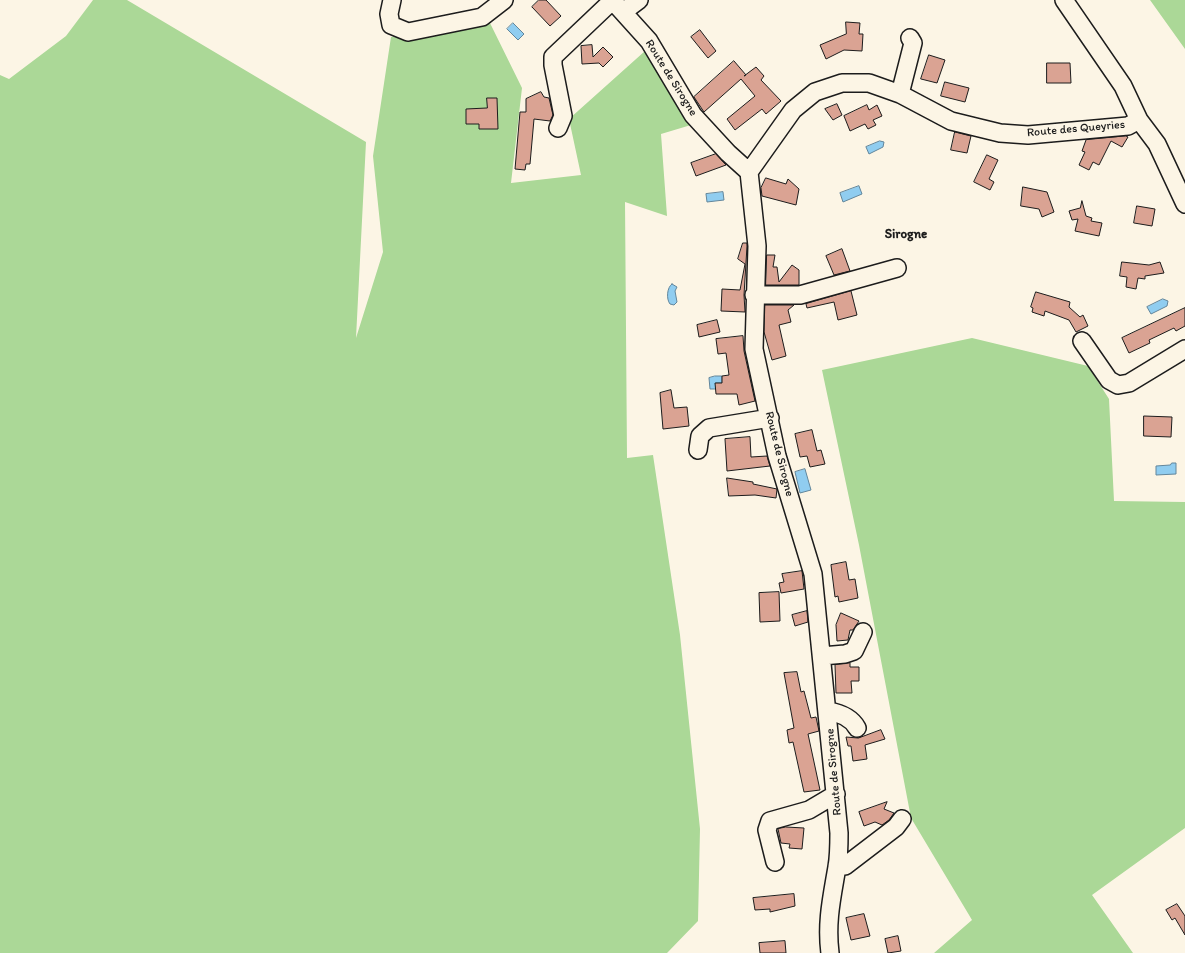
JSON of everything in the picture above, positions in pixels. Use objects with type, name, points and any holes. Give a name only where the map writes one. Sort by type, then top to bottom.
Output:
[{"type":"street","points":[[392,0],[389,14],[391,25],[408,32],[482,18],[504,0]]},
{"type":"street","points":[[558,128],[563,116],[553,65],[553,57],[616,4],[639,0]]},
{"type":"street","points":[[1064,0],[1123,86],[1139,120],[1157,144],[1185,204]]},
{"type":"street","name":"Route de Sirogne","points":[[616,4],[649,41],[693,114],[728,153],[749,172],[757,246],[754,295],[754,349],[777,456],[813,574],[828,710],[840,833],[837,866],[831,894],[827,932],[830,953]]},
{"type":"street","points":[[900,94],[913,43],[910,38]]},
{"type":"street","name":"Route des Queyries","points":[[749,172],[793,110],[815,92],[842,83],[869,83],[900,94],[951,120],[1000,132],[1028,135],[1128,126],[1139,120]]},
{"type":"street","points":[[754,295],[800,295],[896,268]]},
{"type":"street","points":[[1082,341],[1108,380],[1118,385],[1129,383],[1185,349]]},
{"type":"street","points":[[698,450],[700,436],[709,428],[770,418]]},
{"type":"street","points":[[822,656],[845,654],[854,651],[863,632]]},
{"type":"street","points":[[828,710],[839,713],[853,721],[857,728]]},
{"type":"street","points":[[775,862],[767,830],[770,821],[808,810],[836,794]]},
{"type":"street","points":[[837,866],[845,866],[896,827],[902,819]]},
{"type":"green space","points":[[93,0],[127,0],[366,142],[356,338],[383,252],[373,156],[391,37],[489,21],[522,88],[511,183],[581,175],[569,119],[645,51],[691,125],[661,134],[667,216],[625,202],[627,458],[653,455],[680,635],[700,829],[698,921],[667,953],[0,953],[0,75],[9,79],[66,36]]},
{"type":"green space","points":[[1150,0],[1185,0],[1185,49]]},
{"type":"green space","points":[[972,338],[1088,366],[1109,399],[1114,501],[1185,502],[1185,828],[1092,895],[1133,953],[934,953],[972,920],[911,818],[859,545],[822,370]]},
{"type":"water","points":[[513,23],[524,34],[518,40],[507,29]]},
{"type":"water","points":[[880,141],[884,142],[883,147],[869,154],[866,147]]},
{"type":"water","points":[[859,186],[862,194],[843,202],[840,193]]},
{"type":"water","points":[[723,192],[724,200],[707,202],[706,194]]},
{"type":"water","points":[[672,284],[677,287],[675,291],[677,302],[674,305],[670,304],[668,296],[668,290]]},
{"type":"water","points":[[1163,299],[1168,301],[1167,306],[1151,314],[1147,307]]},
{"type":"water","points":[[722,376],[722,383],[716,383],[716,389],[710,389],[709,378]]},
{"type":"water","points":[[1172,463],[1176,463],[1176,474],[1156,475],[1156,466],[1170,465]]},
{"type":"water","points":[[805,469],[811,490],[800,493],[795,472]]},
{"type":"building","points":[[539,0],[546,0],[561,16],[550,26],[532,7]]},
{"type":"building","points":[[846,22],[860,23],[859,34],[863,34],[862,51],[844,50],[826,59],[820,45],[846,34]]},
{"type":"building","points":[[700,30],[716,51],[708,58],[691,37]]},
{"type":"building","points":[[592,45],[593,57],[603,47],[613,57],[603,67],[599,63],[582,64],[581,46]]},
{"type":"building","points":[[929,55],[945,60],[937,83],[921,79]]},
{"type":"building","points":[[734,61],[746,75],[756,67],[764,76],[761,80],[781,101],[766,114],[762,109],[735,130],[727,119],[755,96],[741,79],[704,112],[694,97]]},
{"type":"building","points":[[1047,63],[1070,63],[1071,83],[1047,83]]},
{"type":"building","points":[[945,82],[969,88],[965,102],[941,96]]},
{"type":"building","points":[[541,92],[544,97],[549,98],[553,115],[550,121],[534,119],[530,164],[526,164],[525,170],[515,169],[520,112],[526,112],[526,99]]},
{"type":"building","points":[[487,98],[497,98],[498,129],[479,129],[479,124],[466,124],[466,109],[487,108]]},
{"type":"building","points":[[837,104],[842,115],[833,120],[825,109]]},
{"type":"building","points":[[867,105],[869,110],[877,105],[882,116],[873,120],[876,125],[868,129],[865,124],[850,131],[844,116]]},
{"type":"building","points":[[955,132],[971,136],[967,153],[951,150]]},
{"type":"building","points":[[1128,137],[1122,147],[1111,141],[1099,165],[1093,162],[1089,170],[1079,165],[1085,152],[1082,151],[1086,140]]},
{"type":"building","points":[[716,154],[726,165],[696,176],[691,163]]},
{"type":"building","points":[[987,155],[998,160],[989,179],[994,182],[990,190],[974,182]]},
{"type":"building","points":[[766,178],[786,184],[788,179],[799,189],[796,205],[762,196],[761,188]]},
{"type":"building","points":[[1023,187],[1047,192],[1054,212],[1042,217],[1039,209],[1021,206]]},
{"type":"building","points":[[1082,201],[1086,216],[1092,218],[1091,221],[1102,223],[1099,236],[1075,231],[1078,219],[1072,220],[1069,211],[1080,208]]},
{"type":"building","points":[[1137,206],[1155,209],[1152,226],[1134,223]]},
{"type":"building","points":[[743,243],[747,243],[744,295],[745,312],[721,311],[722,289],[740,290],[745,264],[738,259]]},
{"type":"building","points":[[842,249],[850,271],[834,275],[826,256]]},
{"type":"building","points":[[767,255],[775,255],[773,267],[777,267],[779,282],[792,265],[799,270],[799,285],[766,285]]},
{"type":"building","points":[[1122,262],[1149,265],[1160,262],[1164,273],[1145,276],[1145,279],[1138,278],[1136,289],[1126,287],[1127,277],[1120,276]]},
{"type":"building","points":[[851,291],[857,315],[838,320],[834,302],[807,308],[806,304]]},
{"type":"building","points":[[1036,292],[1070,302],[1069,307],[1080,317],[1083,315],[1088,326],[1076,332],[1069,320],[1045,311],[1044,316],[1032,312],[1033,308],[1031,307]]},
{"type":"building","points":[[765,305],[794,305],[788,310],[791,322],[779,325],[786,356],[772,360],[764,332]]},
{"type":"building","points":[[1185,308],[1185,326],[1176,331],[1174,328],[1149,340],[1150,343],[1129,353],[1122,338]]},
{"type":"building","points":[[717,320],[720,332],[699,337],[697,325]]},
{"type":"building","points":[[743,336],[744,351],[755,401],[739,405],[737,394],[716,394],[715,383],[722,383],[722,376],[729,375],[726,353],[718,354],[716,339]]},
{"type":"building","points":[[671,390],[674,408],[687,407],[689,426],[663,429],[660,393]]},
{"type":"building","points":[[1144,416],[1172,417],[1171,437],[1144,436]]},
{"type":"building","points":[[812,430],[817,451],[821,450],[825,464],[810,467],[807,456],[800,457],[795,434]]},
{"type":"building","points":[[750,437],[751,457],[767,456],[770,466],[727,471],[725,439]]},
{"type":"building","points":[[727,478],[753,482],[753,484],[777,489],[776,498],[755,495],[729,496]]},
{"type":"building","points":[[846,562],[849,580],[855,579],[858,598],[839,602],[838,596],[835,597],[831,565]]},
{"type":"building","points":[[802,571],[804,589],[781,593],[779,583],[784,582],[782,574]]},
{"type":"building","points":[[779,592],[780,621],[760,622],[759,593]]},
{"type":"building","points":[[807,611],[808,622],[795,626],[792,615]]},
{"type":"building","points":[[841,613],[859,621],[853,630],[850,630],[848,640],[837,641],[836,625]]},
{"type":"building","points":[[850,663],[850,667],[859,667],[859,681],[851,681],[852,693],[836,693],[835,665]]},
{"type":"building","points":[[797,672],[801,692],[804,691],[811,718],[816,717],[819,731],[808,734],[820,790],[804,792],[793,742],[789,743],[787,730],[794,728],[784,673]]},
{"type":"building","points":[[881,730],[885,739],[865,745],[867,759],[853,761],[851,746],[848,746],[846,737],[858,738]]},
{"type":"building","points":[[887,802],[884,809],[894,813],[889,820],[882,825],[875,822],[864,826],[859,812]]},
{"type":"building","points":[[786,827],[804,828],[802,849],[789,848],[790,844],[781,843],[778,829]]},
{"type":"building","points":[[794,894],[795,906],[770,912],[770,909],[755,910],[753,898]]},
{"type":"building","points":[[1177,904],[1185,916],[1185,935],[1175,918],[1172,920],[1166,910]]},
{"type":"building","points":[[864,914],[870,936],[851,940],[846,918]]},
{"type":"building","points":[[898,936],[901,951],[888,953],[885,939]]},
{"type":"building","points":[[785,941],[786,953],[760,953],[759,943]]},
{"type":"district","name":"Sirogne","points":[[906,235]]}]
